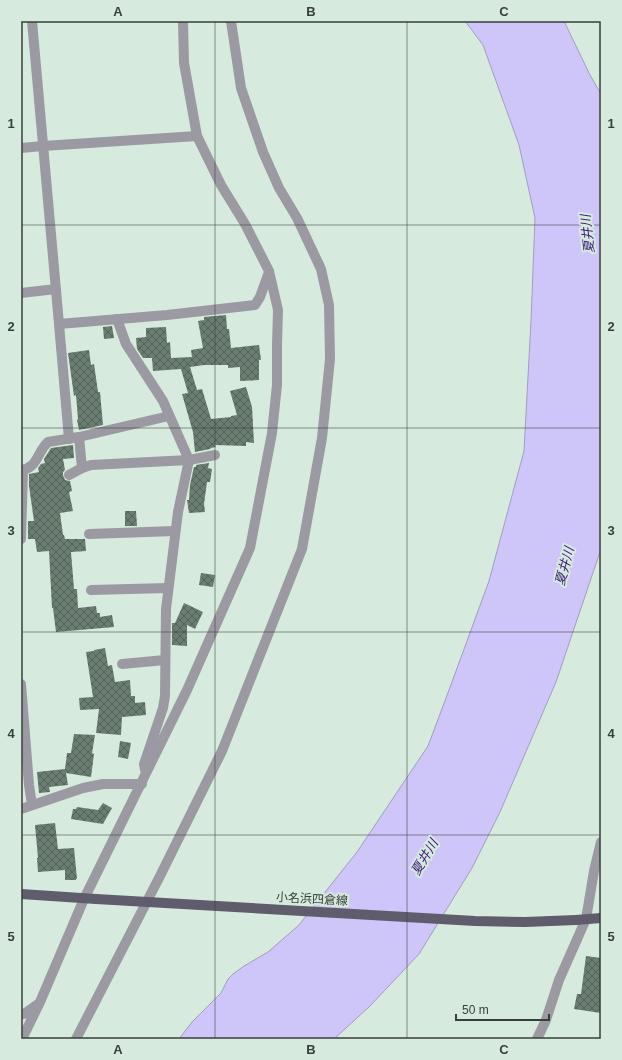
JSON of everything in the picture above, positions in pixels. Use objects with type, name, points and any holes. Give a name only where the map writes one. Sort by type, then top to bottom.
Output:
[{"type":"main road","name":"小名浜四倉線","points":[[21,894],[84,899],[475,921],[525,922],[601,918]]},
{"type":"street","points":[[32,21],[59,324],[74,438],[82,468]]},
{"type":"street","points":[[22,1039],[40,1002],[84,899],[187,690],[250,548],[270,441],[278,385],[278,310],[269,271],[245,224],[220,185],[197,136],[184,63],[183,21]]},
{"type":"street","points":[[76,1039],[160,876],[222,751],[302,549],[322,438],[330,359],[328,298],[321,269],[297,218],[279,188],[263,152],[241,88],[230,21]]},
{"type":"street","points":[[21,148],[197,136]]},
{"type":"street","points":[[59,324],[255,305],[260,297],[269,271]]},
{"type":"street","points":[[21,293],[56,290]]},
{"type":"street","points":[[117,319],[126,344],[163,401],[189,460],[178,512],[168,588],[166,609],[165,696],[163,708],[144,764],[146,774]]},
{"type":"street","points":[[21,539],[22,470],[33,466],[44,446],[48,442],[74,438],[169,416]]},
{"type":"street","points":[[69,475],[91,465],[189,460],[215,455]]},
{"type":"street","points":[[89,534],[175,531]]},
{"type":"street","points":[[91,590],[168,588]]},
{"type":"street","points":[[122,664],[165,660]]},
{"type":"street","points":[[21,684],[32,805]]},
{"type":"street","points":[[21,809],[83,788],[103,784],[142,784]]},
{"type":"street","points":[[537,1039],[546,1020],[581,920],[601,842]]},
{"type":"street","points":[[21,1014],[24,1014],[40,1002]]},
{"type":"water","name":"夏井川","points":[[465,21],[564,21],[590,75],[601,94],[601,549],[556,682],[500,812],[472,868],[419,954],[370,1006],[334,1039],[179,1039],[192,1022],[221,993],[228,979],[233,974],[268,952],[299,925],[357,852],[428,746],[489,581],[524,451],[535,218],[519,145],[483,45]]},
{"type":"building","points":[[226,315],[231,348],[259,345],[261,360],[259,360],[259,380],[240,381],[240,367],[228,368],[228,365],[204,365],[190,367],[197,390],[202,389],[211,419],[237,415],[230,391],[246,387],[252,407],[254,443],[246,442],[246,446],[215,445],[216,447],[195,452],[193,432],[182,394],[188,393],[181,369],[153,371],[152,358],[143,358],[137,349],[136,338],[146,337],[146,328],[166,327],[167,343],[170,342],[171,358],[192,357],[191,350],[203,348],[198,321],[204,320],[204,317]]},
{"type":"building","points":[[112,326],[114,338],[104,339],[103,327]]},
{"type":"building","points":[[89,350],[91,365],[94,364],[98,392],[100,392],[103,425],[79,430],[76,395],[74,396],[68,353]]},
{"type":"building","points":[[73,445],[74,458],[63,459],[65,470],[63,475],[65,480],[70,481],[72,491],[69,492],[73,511],[60,513],[63,535],[65,539],[85,539],[86,551],[71,552],[74,589],[77,589],[78,608],[96,606],[97,613],[100,613],[100,617],[112,615],[114,627],[56,632],[52,608],[49,551],[37,552],[35,539],[28,539],[28,521],[34,521],[29,486],[29,474],[39,472],[38,468],[41,464],[45,463],[44,459],[51,448]]},
{"type":"building","points":[[209,463],[208,468],[212,469],[210,482],[207,482],[204,504],[205,512],[189,513],[187,500],[189,500],[190,485],[194,467],[196,467],[196,465]]},
{"type":"building","points":[[125,511],[136,511],[137,526],[125,526]]},
{"type":"building","points":[[201,573],[215,575],[213,587],[199,585]]},
{"type":"building","points":[[184,603],[203,612],[195,629],[187,625],[187,646],[172,645],[172,623],[175,623]]},
{"type":"building","points":[[105,648],[108,666],[112,665],[115,682],[130,680],[131,696],[135,696],[135,703],[145,702],[146,715],[122,717],[121,735],[96,733],[99,709],[80,710],[79,698],[93,697],[86,652]]},
{"type":"building","points":[[74,734],[95,735],[92,753],[94,754],[91,777],[66,773],[68,785],[49,787],[50,792],[39,793],[37,772],[65,769],[67,753],[71,753]]},
{"type":"building","points":[[120,741],[131,743],[128,759],[118,757]]},
{"type":"building","points":[[103,803],[112,808],[103,824],[71,819],[73,809],[76,809],[77,807],[98,810]]},
{"type":"building","points":[[55,823],[58,849],[74,848],[76,880],[65,880],[65,870],[38,872],[35,825]]},
{"type":"building","points":[[586,956],[601,958],[601,1013],[574,1009],[577,994],[581,994]]}]
